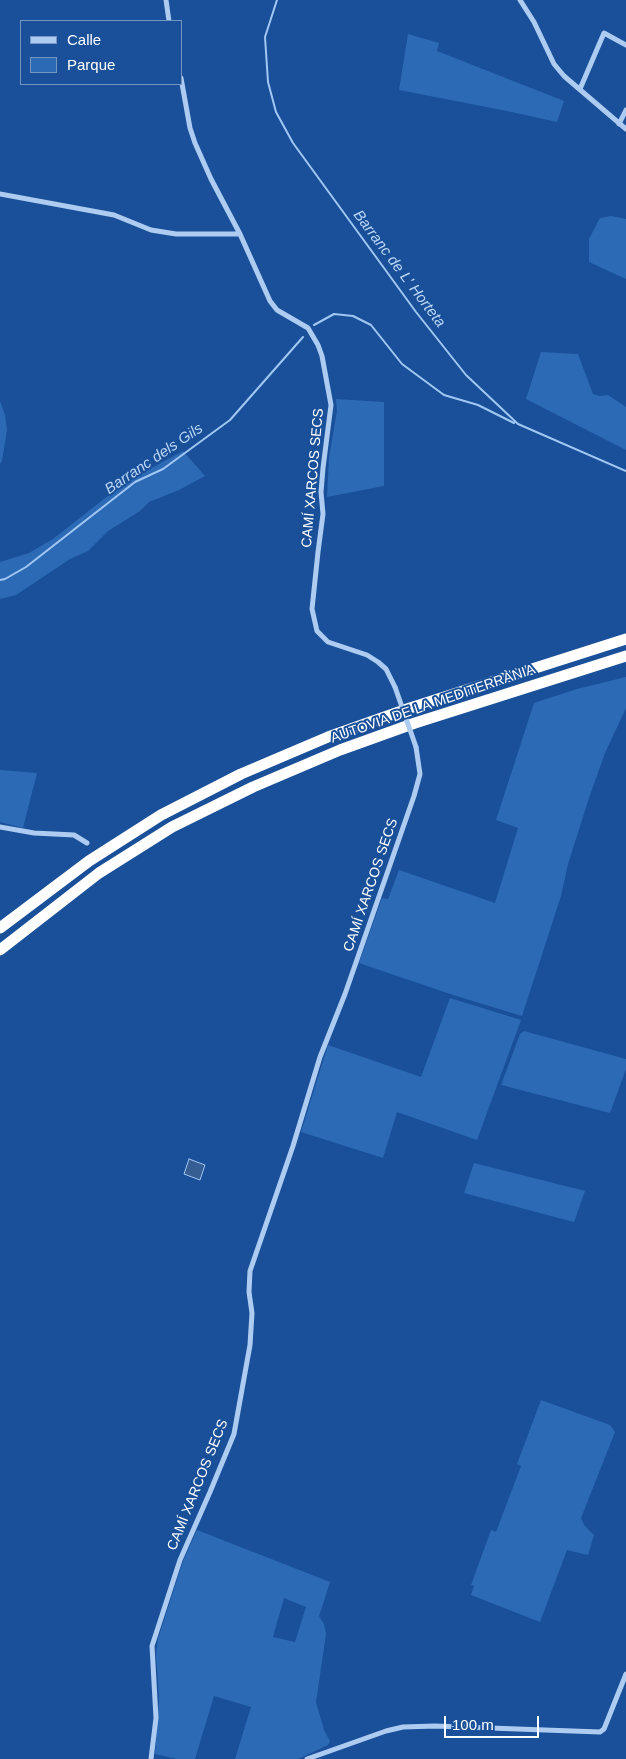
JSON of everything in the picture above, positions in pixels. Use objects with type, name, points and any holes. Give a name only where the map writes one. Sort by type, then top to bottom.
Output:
[{"type":"highway","name":"AUTOVIA DE LA MEDITERRÀNIA","points":[[0,928],[89,861],[162,815],[241,774],[328,738],[410,708],[626,639]]},
{"type":"highway","name":"AUTOVIA DE LA MEDITERRÀNIA","points":[[0,950],[98,873],[172,827],[252,787],[340,750],[416,723],[626,656]]},
{"type":"street","points":[[166,0],[169,20]]},
{"type":"street","points":[[520,0],[534,22],[554,64],[564,76],[626,129]]},
{"type":"street","points":[[580,89],[604,33],[626,45]]},
{"type":"street","name":"CAMÍ XARCOS SECS","points":[[152,1759],[156,1718],[152,1646],[180,1560],[234,1434],[250,1345],[252,1313],[248,1280],[250,1271],[293,1146],[317,1067],[345,994],[420,774],[416,747],[395,687],[386,669],[367,655],[328,642],[317,631],[312,609],[323,514],[323,468],[330,415],[330,398],[322,356],[315,338],[308,328],[277,310],[270,301],[240,234],[211,179],[195,143],[190,128],[182,84]]},
{"type":"street","points":[[619,124],[626,110]]},
{"type":"street","points":[[0,194],[114,215],[152,230],[176,234],[240,234]]},
{"type":"street","points":[[0,827],[34,833],[74,835],[87,843]]},
{"type":"street","points":[[307,1759],[386,1731],[403,1727],[436,1726],[600,1732],[604,1729],[626,1674]]},
{"type":"green space","points":[[408,34],[439,43],[437,51],[564,101],[557,122],[399,90]]},
{"type":"green space","points":[[611,216],[626,219],[626,279],[589,262],[589,239],[600,218]]},
{"type":"green space","points":[[541,352],[578,354],[593,394],[599,396],[608,395],[626,407],[626,450],[526,399]]},
{"type":"green space","points":[[336,399],[384,402],[384,486],[327,497],[329,457],[337,411]]},
{"type":"green space","points":[[0,401],[5,415],[7,430],[0,464]]},
{"type":"green space","points":[[183,451],[205,476],[179,490],[149,502],[140,511],[108,531],[88,551],[70,559],[16,595],[0,599],[0,562],[29,553],[53,539],[118,488]]},
{"type":"green space","points":[[626,677],[626,708],[605,753],[589,798],[568,864],[561,896],[522,1016],[359,963],[382,898],[388,899],[399,870],[495,903],[518,828],[496,820],[534,703],[577,689]]},
{"type":"green space","points":[[0,770],[37,773],[23,828],[0,822]]},
{"type":"green space","points":[[450,998],[521,1020],[477,1140],[397,1112],[383,1158],[301,1132],[328,1045],[421,1077]]},
{"type":"green space","points":[[524,1031],[626,1059],[626,1069],[610,1113],[501,1085],[520,1034]]},
{"type":"green space","points":[[474,1163],[585,1191],[574,1222],[464,1193]]},
{"type":"green space","points":[[541,1400],[610,1425],[615,1432],[581,1518],[584,1525],[594,1535],[588,1555],[567,1550],[540,1622],[471,1595],[474,1586],[471,1585],[491,1530],[496,1532],[521,1466],[517,1464]]},
{"type":"green space","points":[[197,1530],[330,1582],[319,1616],[324,1624],[326,1634],[316,1702],[324,1730],[330,1741],[328,1745],[298,1759],[235,1759],[251,1707],[214,1696],[195,1759],[177,1759],[155,1754],[159,1699],[156,1654],[158,1639],[183,1561]],"holes":[[[284,1598],[306,1607],[295,1642],[273,1637]]]},
{"type":"shaded area","points":[[189,1159],[205,1165],[200,1180],[184,1174]]},
{"type":"waterway","name":"Barranc de L' Horteta","points":[[277,0],[265,37],[268,82],[276,112],[293,143],[416,312],[466,375],[518,424],[626,471]]},
{"type":"waterway","name":"Barranc dels Gils","points":[[314,325],[334,314],[353,316],[371,325],[402,364],[444,395],[478,405],[514,423]]},
{"type":"waterway","name":"Barranc dels Gils","points":[[0,580],[26,567],[135,482],[163,469],[230,420],[303,337]]}]
